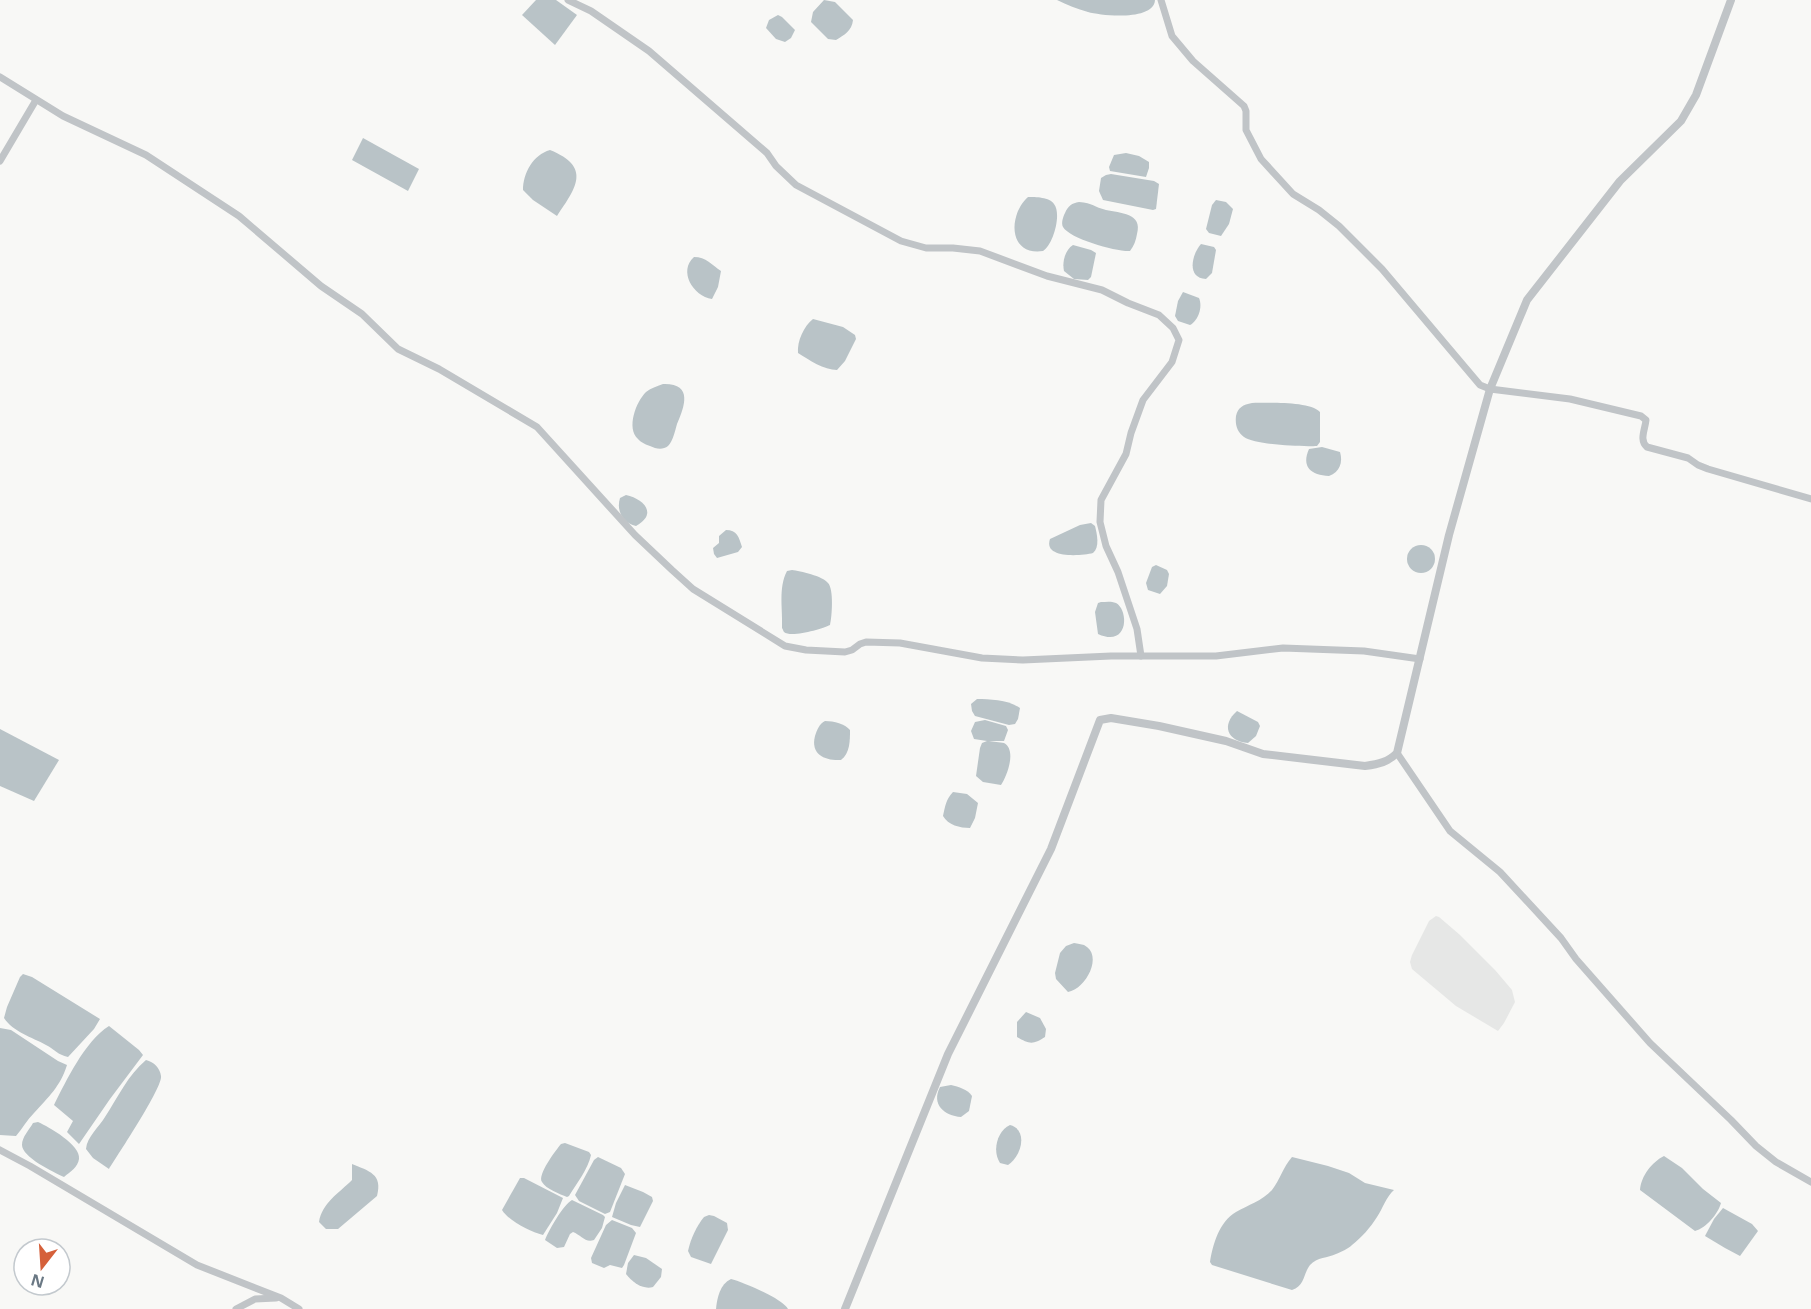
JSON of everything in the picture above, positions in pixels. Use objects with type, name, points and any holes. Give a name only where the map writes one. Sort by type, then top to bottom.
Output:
[{"type":"street","points":[[568,0],[591,11],[649,51],[767,153],[782,173],[796,185],[901,241],[926,248],[980,251],[1047,276],[1102,290],[1159,315],[1173,328],[1179,340],[1172,362],[1143,400],[1126,454],[1101,501],[1100,522],[1106,546],[1118,572],[1137,629],[1141,656]]},
{"type":"street","points":[[1161,0],[1172,36],[1193,61],[1244,106],[1246,130],[1261,159],[1293,194],[1326,216],[1360,247],[1477,382],[1490,390],[1570,399],[1641,416],[1646,420],[1642,440],[1644,446],[1688,458],[1708,469],[1811,499]]},
{"type":"street","points":[[845,1309],[948,1054],[1051,849],[1100,720],[1111,718],[1167,728],[1226,741],[1263,754],[1365,766],[1382,763],[1397,753],[1449,535],[1490,390],[1527,300],[1620,181],[1680,121],[1696,95],[1731,0]]},
{"type":"street","points":[[0,77],[63,116],[146,155],[239,216],[321,286],[362,314],[398,349],[439,369],[537,427],[635,535],[693,589],[785,646],[845,652],[866,642],[900,643],[982,658],[1023,660],[1216,656],[1283,648],[1364,651],[1420,659]]},
{"type":"street","points":[[0,161],[36,100]]},
{"type":"street","points":[[1397,753],[1450,831],[1500,872],[1561,938],[1575,959],[1650,1044],[1756,1146],[1776,1162],[1811,1182]]},
{"type":"street","points":[[0,1150],[197,1265],[281,1298],[299,1309]]},
{"type":"street","points":[[236,1309],[255,1299],[281,1298]]},
{"type":"shaded area","points":[[536,0],[556,0],[577,15],[555,45],[522,15]]},
{"type":"shaded area","points":[[824,0],[835,2],[853,20],[849,30],[836,40],[828,39],[811,22],[813,12]]},
{"type":"shaded area","points":[[1057,0],[1155,0],[1152,7],[1137,14],[1104,15],[1072,7]]},
{"type":"shaded area","points":[[778,15],[795,30],[791,38],[785,42],[776,39],[766,28],[769,20]]},
{"type":"shaded area","points":[[363,138],[419,169],[408,191],[352,160]]},
{"type":"shaded area","points":[[550,150],[563,157],[576,171],[574,187],[557,216],[533,200],[523,190],[527,171],[534,160]]},
{"type":"shaded area","points":[[1126,153],[1139,156],[1149,162],[1146,177],[1110,171],[1109,167],[1114,155]]},
{"type":"shaded area","points":[[1111,174],[1154,181],[1159,184],[1156,209],[1103,200],[1099,191],[1101,178]]},
{"type":"shaded area","points":[[1028,197],[1049,200],[1056,209],[1055,229],[1050,243],[1043,251],[1031,251],[1023,247],[1015,233],[1017,214]]},
{"type":"shaded area","points":[[1216,200],[1226,202],[1233,209],[1229,224],[1221,236],[1209,233],[1206,229],[1212,205]]},
{"type":"shaded area","points":[[1079,202],[1124,213],[1134,218],[1138,227],[1130,251],[1094,244],[1067,232],[1062,225],[1066,211],[1072,204]]},
{"type":"shaded area","points":[[1201,244],[1214,247],[1216,250],[1212,273],[1206,279],[1200,278],[1193,270],[1193,259]]},
{"type":"shaded area","points":[[1073,245],[1096,253],[1091,277],[1088,280],[1074,279],[1064,271],[1065,256]]},
{"type":"shaded area","points":[[694,257],[705,260],[721,271],[718,287],[712,299],[699,293],[690,282],[687,269]]},
{"type":"shaded area","points":[[1183,292],[1199,298],[1200,302],[1197,317],[1190,325],[1178,321],[1175,316],[1178,301]]},
{"type":"shaded area","points":[[813,319],[843,327],[855,335],[856,339],[845,361],[837,370],[822,366],[798,353],[802,334]]},
{"type":"shaded area","points":[[663,384],[679,387],[683,391],[684,403],[671,441],[668,446],[659,449],[639,440],[634,434],[633,422],[642,396]]},
{"type":"shaded area","points":[[1252,403],[1288,403],[1315,408],[1320,412],[1320,442],[1317,446],[1291,446],[1268,444],[1244,437],[1237,428],[1236,416],[1241,407]]},
{"type":"shaded area","points":[[1322,447],[1340,452],[1340,466],[1329,476],[1313,472],[1306,461],[1309,449]]},
{"type":"shaded area","points":[[626,495],[643,503],[646,508],[646,517],[636,526],[627,522],[620,512],[620,498]]},
{"type":"shaded area","points":[[1091,523],[1095,526],[1097,540],[1097,547],[1093,553],[1064,555],[1052,550],[1049,545],[1050,539],[1080,525]]},
{"type":"shaded area","points":[[726,530],[733,531],[737,535],[742,547],[738,552],[717,558],[713,548],[719,543],[719,536]]},
{"type":"shaded area","points":[[1421,545],[1431,549],[1435,559],[1431,569],[1421,573],[1411,569],[1407,559],[1411,549]]},
{"type":"shaded area","points":[[1156,565],[1167,570],[1169,574],[1167,586],[1160,594],[1148,590],[1146,583],[1152,567]]},
{"type":"shaded area","points":[[792,570],[817,576],[828,583],[832,597],[830,625],[814,631],[793,634],[784,632],[782,628],[783,584],[787,571]]},
{"type":"shaded area","points":[[1098,603],[1116,603],[1123,613],[1124,626],[1116,636],[1108,637],[1098,634],[1095,612]]},
{"type":"shaded area","points":[[977,699],[999,700],[1016,705],[1020,708],[1018,719],[1015,724],[1009,725],[975,716],[971,704]]},
{"type":"shaded area","points":[[1237,711],[1258,722],[1260,726],[1256,736],[1248,743],[1235,739],[1229,732],[1229,722]]},
{"type":"shaded area","points":[[985,720],[1006,726],[1008,730],[1004,741],[989,741],[1004,743],[1010,751],[1008,770],[1001,785],[983,782],[976,776],[980,748],[982,743],[987,741],[974,739],[971,731],[975,722]]},
{"type":"shaded area","points":[[825,721],[839,723],[850,730],[848,750],[841,760],[820,756],[815,748],[815,736],[820,725]]},
{"type":"shaded area","points":[[0,729],[59,760],[34,801],[0,786]]},
{"type":"shaded area","points":[[953,792],[967,794],[978,803],[970,828],[948,822],[943,816],[947,800]]},
{"type":"shaded area","points":[[1436,916],[1460,935],[1512,990],[1515,1002],[1498,1031],[1456,1006],[1412,969],[1410,962],[1412,955],[1429,921]]},
{"type":"shaded area","points":[[1074,943],[1084,945],[1090,950],[1092,963],[1081,985],[1068,992],[1056,979],[1055,973],[1060,953],[1066,946]]},
{"type":"shaded area","points":[[23,974],[32,977],[100,1019],[94,1029],[68,1057],[18,1031],[4,1018]]},
{"type":"shaded area","points":[[1026,1012],[1040,1018],[1046,1029],[1045,1037],[1028,1042],[1017,1037],[1017,1022]]},
{"type":"shaded area","points":[[109,1026],[143,1055],[79,1144],[67,1132],[73,1121],[54,1105],[84,1051]]},
{"type":"shaded area","points":[[0,1028],[11,1030],[67,1065],[54,1091],[16,1136],[0,1135]]},
{"type":"shaded area","points":[[146,1060],[158,1068],[161,1076],[160,1083],[148,1107],[109,1169],[93,1158],[86,1149],[87,1145],[129,1079]]},
{"type":"shaded area","points":[[951,1085],[965,1090],[972,1096],[969,1111],[961,1117],[945,1112],[938,1104],[940,1087]]},
{"type":"shaded area","points":[[38,1122],[70,1142],[78,1154],[77,1164],[64,1177],[39,1164],[23,1150],[24,1136],[33,1123]]},
{"type":"shaded area","points":[[1010,1125],[1020,1132],[1021,1144],[1013,1161],[1008,1165],[1000,1163],[996,1147],[999,1136]]},
{"type":"shaded area","points":[[565,1143],[589,1152],[591,1155],[582,1176],[567,1197],[547,1187],[541,1179],[544,1168],[551,1157],[561,1144]]},
{"type":"shaded area","points":[[1664,1156],[1682,1168],[1721,1203],[1711,1220],[1695,1231],[1640,1190],[1642,1180],[1648,1170]]},
{"type":"shaded area","points":[[598,1157],[621,1168],[625,1174],[610,1212],[605,1214],[579,1201],[575,1195],[594,1160]]},
{"type":"shaded area","points":[[1292,1157],[1328,1166],[1349,1173],[1365,1183],[1394,1190],[1359,1239],[1344,1250],[1313,1262],[1302,1283],[1292,1290],[1212,1265],[1210,1262],[1221,1227],[1230,1216],[1268,1194]]},
{"type":"shaded area","points":[[352,1164],[373,1174],[378,1183],[377,1196],[338,1229],[326,1229],[319,1222],[321,1215],[332,1199],[352,1180]]},
{"type":"shaded area","points":[[520,1178],[563,1198],[557,1213],[543,1235],[520,1226],[502,1210]]},
{"type":"shaded area","points":[[625,1185],[652,1197],[653,1201],[640,1227],[612,1217]]},
{"type":"shaded area","points":[[572,1200],[603,1215],[605,1217],[602,1228],[591,1241],[573,1232],[564,1247],[557,1248],[545,1240],[561,1212]]},
{"type":"shaded area","points":[[1723,1208],[1752,1224],[1758,1231],[1740,1256],[1705,1236]]},
{"type":"shaded area","points":[[709,1215],[727,1223],[728,1230],[711,1264],[691,1257],[688,1251],[699,1225],[704,1217]]},
{"type":"shaded area","points":[[612,1220],[632,1228],[636,1233],[622,1268],[610,1265],[604,1268],[592,1263],[591,1258],[606,1225]]},
{"type":"shaded area","points":[[634,1255],[646,1258],[662,1269],[661,1277],[653,1287],[638,1285],[626,1274],[628,1263]]},
{"type":"shaded area","points":[[731,1279],[771,1296],[788,1309],[716,1309],[722,1288]]}]
